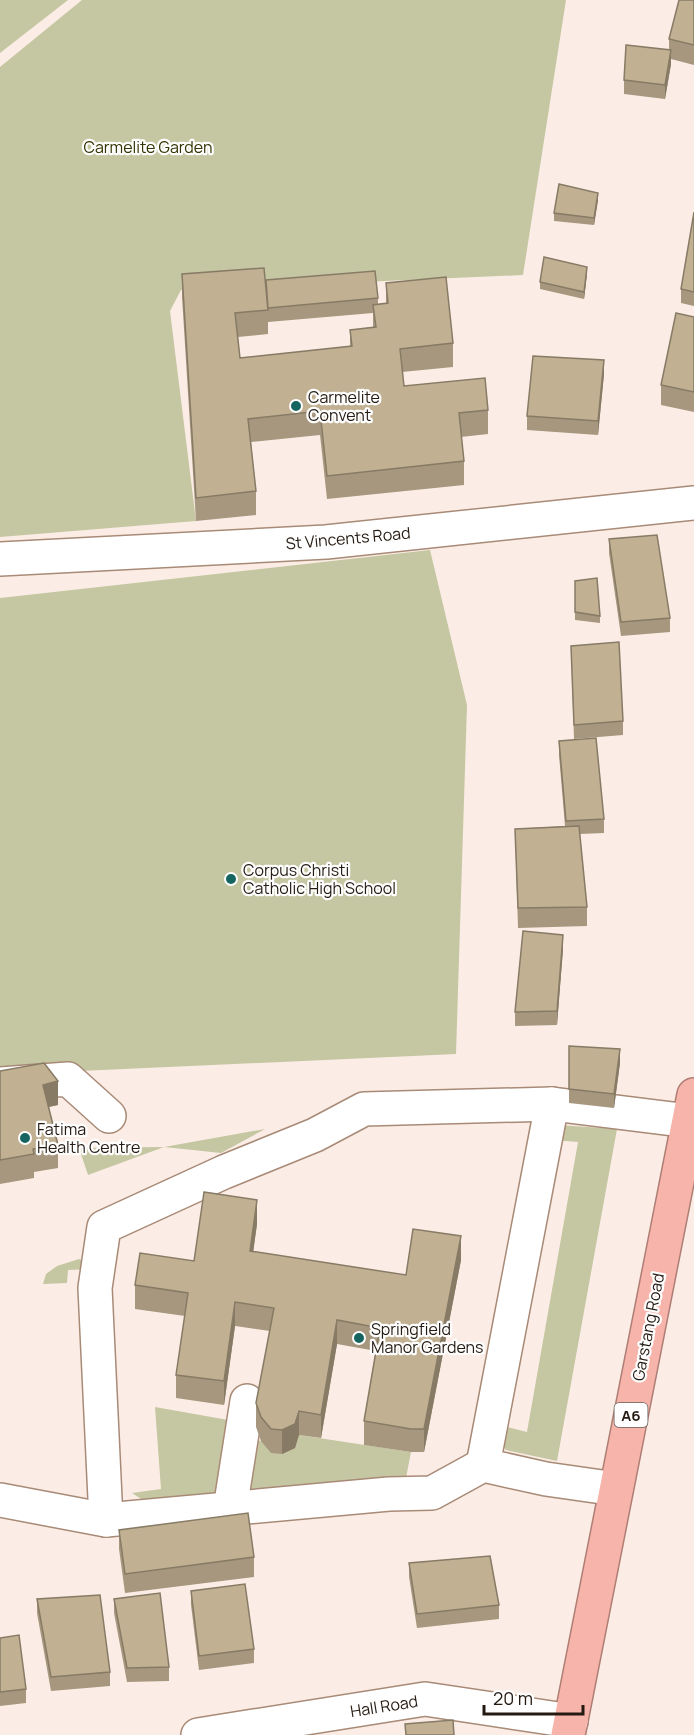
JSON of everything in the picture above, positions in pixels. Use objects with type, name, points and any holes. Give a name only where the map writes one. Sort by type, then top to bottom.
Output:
[{"type":"highway","name":"Garstang Road","points":[[569,1728],[692,1108]]},
{"type":"street","name":"St Vincents Road","points":[[0,560],[326,542],[694,503]]},
{"type":"street","points":[[0,1084],[68,1079],[109,1116]]},
{"type":"street","points":[[483,1465],[552,1104]]},
{"type":"street","points":[[105,1520],[94,1288],[104,1227],[224,1172],[315,1135],[364,1109],[552,1104],[692,1108]]},
{"type":"street","points":[[230,1509],[247,1401]]},
{"type":"street","points":[[0,1500],[105,1520],[389,1494],[432,1493],[483,1465],[546,1479],[616,1489]]},
{"type":"street","name":"Hall Road","points":[[198,1735],[425,1699],[569,1728]]},
{"type":"green space","points":[[0,0],[68,0],[0,53]]},
{"type":"green space","name":"Carmelite Garden","points":[[82,0],[566,0],[523,275],[181,290],[170,311],[196,521],[0,537],[0,67]]},
{"type":"green space","name":"Corpus Christi Catholic High School","points":[[430,550],[467,705],[456,1054],[36,1073],[0,1077],[0,598]]},
{"type":"green space","points":[[558,1125],[617,1129],[557,1461],[506,1450],[499,1440],[503,1426],[527,1432],[578,1142],[553,1140]]},
{"type":"green space","points":[[265,1129],[221,1153],[164,1147]]},
{"type":"green space","points":[[164,1147],[88,1175],[79,1148]]},
{"type":"green space","points":[[79,1259],[87,1262],[90,1269],[68,1270],[67,1283],[43,1284],[46,1274],[57,1266]]},
{"type":"green space","points":[[155,1407],[234,1421],[223,1503],[155,1508],[132,1493],[161,1489]]},
{"type":"green space","points":[[299,1435],[411,1452],[405,1483],[241,1501],[251,1439],[295,1448]]},
{"type":"building","points":[[679,0],[694,0],[694,45],[669,39]]},
{"type":"building","points":[[626,45],[671,50],[665,85],[624,80]]},
{"type":"building","points":[[559,184],[598,193],[594,218],[554,213]]},
{"type":"building","points":[[694,212],[694,292],[681,289]]},
{"type":"building","points":[[544,257],[587,267],[584,292],[540,282]]},
{"type":"building","name":"Carmelite Convent","points":[[264,268],[268,310],[235,313],[240,358],[352,346],[350,330],[376,327],[373,305],[388,303],[386,283],[446,277],[453,343],[400,349],[404,386],[485,378],[488,410],[459,413],[464,461],[327,476],[320,411],[248,419],[256,491],[196,498],[182,274]]},
{"type":"building","points":[[375,271],[378,298],[268,308],[266,280]]},
{"type":"building","points":[[676,313],[694,317],[694,392],[661,385]]},
{"type":"building","points":[[533,356],[604,360],[598,421],[527,416]]},
{"type":"building","points":[[657,535],[670,618],[621,622],[609,539]]},
{"type":"building","points":[[597,578],[600,616],[575,612],[575,581]]},
{"type":"building","points":[[619,642],[623,721],[574,725],[571,646]]},
{"type":"building","points":[[596,738],[604,819],[566,821],[559,741]]},
{"type":"building","points":[[579,826],[587,907],[518,908],[515,829]]},
{"type":"building","points":[[523,931],[563,935],[557,1011],[515,1012]]},
{"type":"building","points":[[569,1046],[620,1049],[614,1094],[569,1089]]},
{"type":"building","name":"Fatima Health Centre","points":[[44,1063],[58,1081],[43,1085],[58,1145],[33,1149],[34,1154],[0,1160],[0,1071]]},
{"type":"building","name":"Springfield Manor Gardens","points":[[204,1192],[257,1200],[250,1251],[406,1275],[413,1229],[461,1236],[424,1429],[364,1421],[380,1328],[337,1320],[321,1415],[299,1411],[295,1424],[282,1430],[271,1429],[261,1417],[256,1403],[274,1308],[235,1302],[224,1381],[176,1375],[188,1293],[135,1285],[140,1253],[194,1261]]},
{"type":"building","points":[[248,1513],[254,1557],[125,1574],[119,1530]]},
{"type":"building","points":[[490,1556],[499,1605],[417,1614],[409,1563]]},
{"type":"building","points":[[245,1584],[254,1649],[199,1656],[191,1591]]},
{"type":"building","points":[[160,1593],[169,1667],[127,1668],[114,1599]]},
{"type":"building","points":[[100,1595],[110,1672],[51,1677],[37,1599]]},
{"type":"building","points":[[19,1635],[26,1689],[0,1692],[0,1638]]},
{"type":"building","points":[[453,1720],[454,1735],[406,1735],[405,1724]]},
{"type":"place","name":"Carmelite Convent","points":[[296,406]]},
{"type":"place","name":"Corpus Christi Catholic High School","points":[[231,879]]},
{"type":"place","name":"Fatima Health Centre","points":[[25,1138]]},
{"type":"place","name":"Springfield Manor Gardens","points":[[359,1338]]}]
